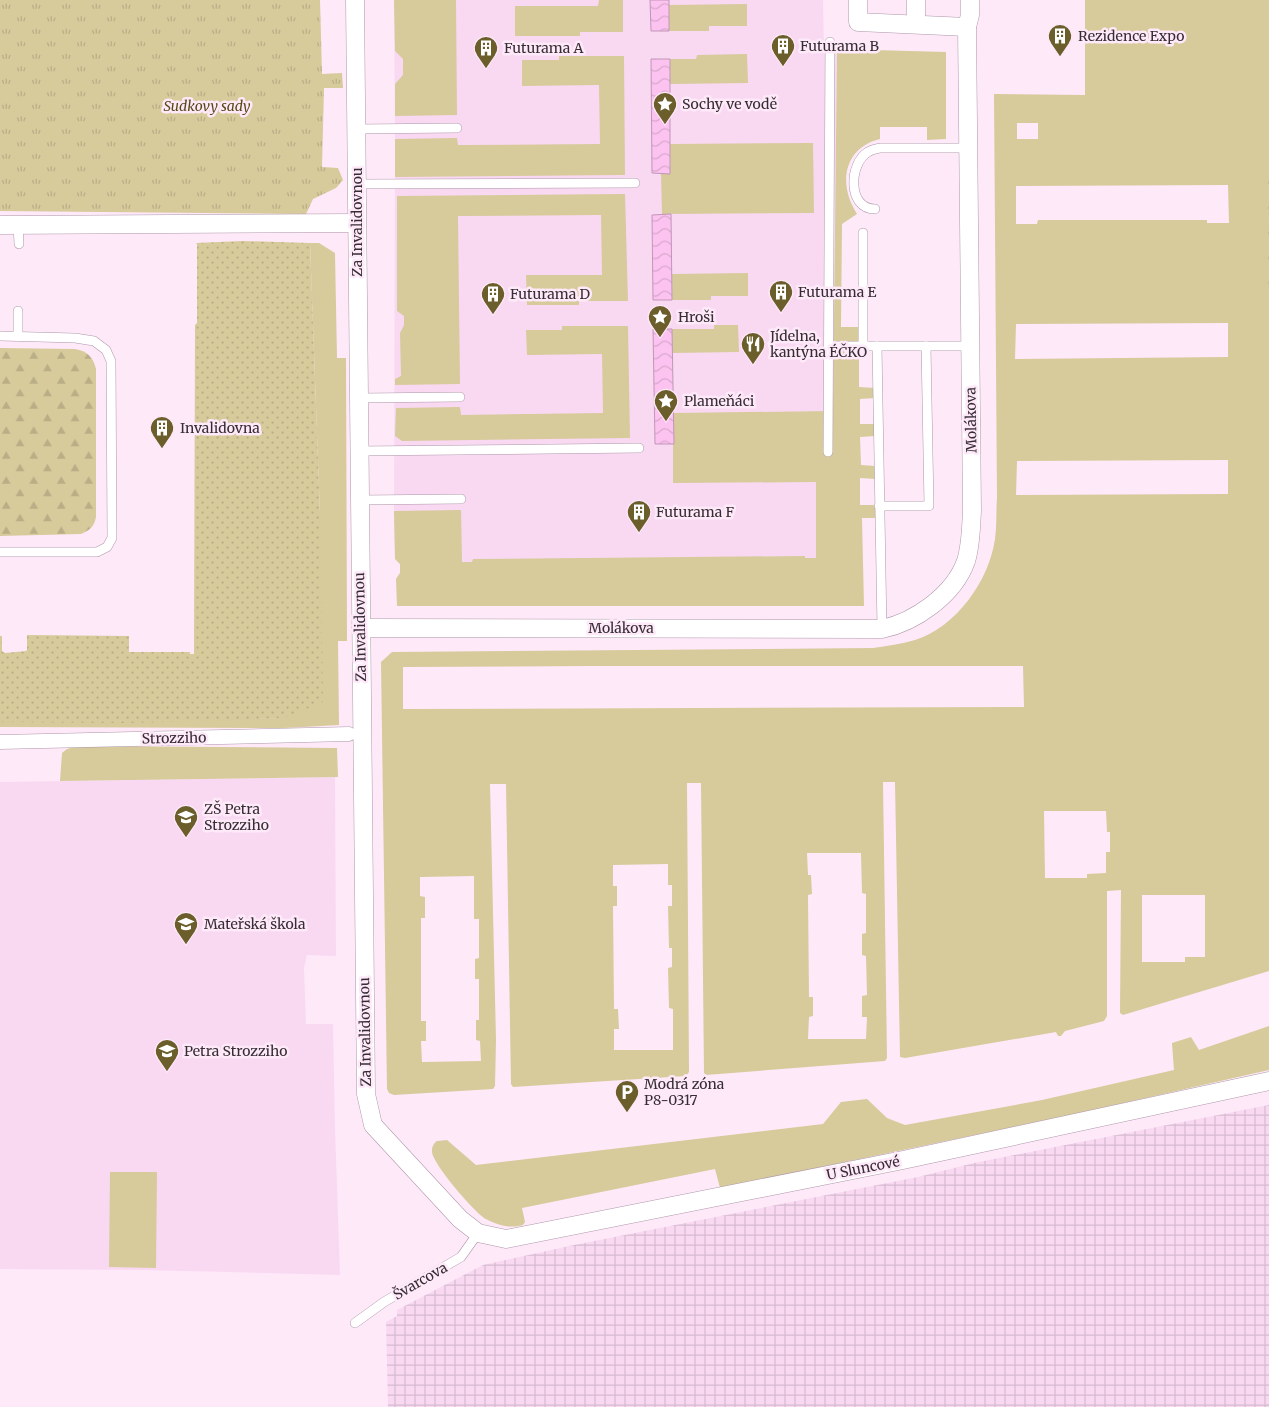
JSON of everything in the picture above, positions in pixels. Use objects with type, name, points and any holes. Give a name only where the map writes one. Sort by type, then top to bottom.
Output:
[{"type":"street","name":"Za Invalidovnou","points":[[354,0],[366,1094],[373,1125],[460,1219]]},
{"type":"street","points":[[858,0],[858,22],[967,27]]},
{"type":"street","points":[[916,0],[916,24]]},
{"type":"street","name":"Molákova","points":[[361,628],[882,629],[898,626],[916,618],[935,603],[953,584],[965,562],[970,538],[972,511],[967,27],[970,15],[970,0]]},
{"type":"street","points":[[0,225],[356,223]]},
{"type":"street","name":"Strozziho","points":[[0,742],[349,734]]},
{"type":"street","name":"U Sluncové","points":[[460,1219],[478,1233],[506,1239],[516,1238],[903,1160],[1269,1081]]},
{"type":"lane","points":[[828,452],[830,42]]},
{"type":"lane","points":[[356,129],[457,128]]},
{"type":"lane","points":[[875,209],[869,209],[862,205],[856,194],[854,182],[856,169],[861,159],[869,151],[880,148],[969,148]]},
{"type":"lane","points":[[356,184],[635,183]]},
{"type":"lane","points":[[18,225],[19,244]]},
{"type":"lane","points":[[863,233],[863,346]]},
{"type":"lane","points":[[18,311],[18,336]]},
{"type":"lane","points":[[0,336],[75,338],[94,341],[106,350],[110,361],[112,538],[107,547],[97,552],[0,552]]},
{"type":"lane","points":[[829,346],[969,346]]},
{"type":"lane","points":[[877,346],[882,629]]},
{"type":"lane","points":[[879,506],[929,506],[926,346]]},
{"type":"lane","points":[[359,398],[460,397]]},
{"type":"lane","points":[[358,451],[639,448]]},
{"type":"lane","points":[[359,500],[461,500]]},
{"type":"lane","name":"Švarcova","points":[[355,1323],[384,1302],[461,1257],[478,1233]]},
{"type":"shaded area","points":[[394,0],[823,0],[824,49],[837,49],[832,579],[396,579],[400,573],[400,564],[395,559],[394,511]]},
{"type":"shaded area","name":"Petra Strozziho","points":[[335,777],[336,956],[307,955],[304,968],[306,1024],[333,1024],[340,1275],[143,1270],[0,1269],[0,782]]},
{"type":"shaded area","points":[[1269,1105],[1269,1407],[388,1407],[386,1322],[397,1316],[397,1310],[483,1265],[574,1245],[918,1177],[974,1163]]},
{"type":"green space","name":"Sudkovy sady","points":[[0,0],[320,0],[322,74],[342,73],[343,88],[324,88],[322,167],[338,168],[343,180],[336,188],[313,199],[306,214],[0,211]]},
{"type":"green space","points":[[394,0],[456,0],[457,115],[395,116],[395,84],[403,75],[403,59],[395,51]]},
{"type":"green space","points":[[599,0],[623,0],[623,32],[580,32],[580,36],[515,36],[515,6],[598,6]]},
{"type":"green space","points":[[1085,0],[1269,0],[1269,971],[1123,1015],[1120,1013],[1121,890],[1107,891],[1107,1016],[1104,1021],[1065,1031],[1061,1036],[1058,1036],[1056,1032],[905,1058],[900,1057],[895,782],[883,782],[887,1058],[885,1061],[706,1075],[704,1073],[701,783],[687,783],[689,1072],[686,1076],[513,1087],[511,1084],[506,784],[490,784],[496,1040],[495,1086],[493,1089],[394,1095],[389,1093],[387,1089],[381,662],[392,652],[873,648],[915,640],[930,634],[944,625],[957,613],[978,586],[992,555],[996,534],[994,94],[1085,95]],"holes":[[[1017,123],[1038,123],[1038,139],[1017,139]],[[1228,185],[1229,223],[1207,223],[1207,220],[1038,220],[1037,224],[1016,224],[1016,186]],[[1228,323],[1228,357],[1015,359],[1016,324]],[[1228,460],[1228,494],[1016,495],[1017,461]],[[1023,666],[1024,707],[403,709],[403,667]],[[1044,811],[1106,811],[1107,832],[1110,832],[1110,852],[1106,852],[1106,873],[1087,874],[1087,878],[1045,878]],[[807,853],[861,853],[862,893],[866,894],[866,933],[862,934],[862,955],[866,956],[867,995],[862,996],[862,1017],[867,1017],[866,1039],[808,1039],[809,1017],[813,1016],[813,997],[809,997],[808,895],[812,894],[811,875],[808,875]],[[668,864],[668,885],[672,885],[672,906],[668,906],[669,948],[672,948],[672,967],[668,968],[669,1008],[673,1009],[673,1050],[614,1050],[614,1029],[619,1029],[618,1009],[614,1009],[613,906],[617,906],[617,886],[613,886],[613,865]],[[474,876],[474,919],[479,919],[479,958],[475,959],[475,979],[479,979],[479,1020],[476,1020],[476,1040],[480,1041],[481,1061],[422,1062],[421,1041],[426,1041],[426,1021],[421,1021],[421,918],[425,918],[425,897],[420,896],[420,877]],[[1142,895],[1205,895],[1205,957],[1185,957],[1185,962],[1142,962]]]},
{"type":"green space","points":[[747,4],[747,26],[709,26],[709,31],[669,31],[669,5]]},
{"type":"green space","points":[[837,49],[946,52],[946,139],[927,140],[927,127],[880,127],[880,139],[858,150],[851,159],[846,180],[847,191],[857,214],[842,224],[841,327],[859,327],[859,387],[875,388],[875,398],[860,399],[860,424],[875,424],[875,436],[860,437],[861,465],[875,466],[875,479],[860,478],[860,505],[875,505],[875,518],[862,518],[864,606],[397,606],[396,579],[400,573],[400,564],[395,559],[394,511],[461,510],[462,562],[472,562],[473,559],[805,556],[805,558],[816,558],[816,482],[673,483],[673,413],[833,411]]},
{"type":"green space","points":[[747,54],[748,83],[670,84],[670,59],[696,59],[697,55]]},
{"type":"green space","points":[[559,56],[624,56],[625,175],[395,177],[395,139],[457,138],[458,145],[600,144],[599,85],[522,86],[522,60],[559,60]]},
{"type":"green space","points":[[813,143],[814,213],[662,214],[661,173],[670,173],[670,144]]},
{"type":"green space","points":[[1269,166],[1269,285],[1268,284]]},
{"type":"green space","points":[[625,194],[628,301],[579,301],[579,305],[527,305],[526,275],[602,275],[601,215],[458,216],[460,384],[395,385],[395,379],[401,376],[400,333],[404,325],[404,316],[397,311],[397,196]]},
{"type":"green space","points":[[243,241],[310,243],[320,514],[323,702],[284,718],[129,723],[0,722],[0,636],[2,636],[2,651],[5,653],[26,651],[27,635],[129,636],[129,652],[190,652],[190,654],[194,654],[196,243]]},
{"type":"green space","points":[[310,243],[319,243],[335,253],[337,358],[346,358],[347,641],[338,641],[339,725],[284,728],[0,727],[0,722],[284,718],[320,514]]},
{"type":"green space","points":[[748,273],[748,296],[711,296],[711,300],[672,300],[672,274]]},
{"type":"green space","points":[[714,325],[738,325],[739,352],[672,353],[672,329],[714,329]]},
{"type":"green space","points":[[562,326],[628,326],[630,438],[402,441],[395,436],[396,408],[460,407],[461,415],[603,413],[602,354],[527,355],[526,330],[562,330]]},
{"type":"green space","points":[[0,348],[75,349],[89,355],[93,361],[96,369],[96,517],[91,528],[81,534],[0,536]]},
{"type":"green space","points":[[78,746],[337,748],[338,777],[60,781],[62,753],[67,749]]},
{"type":"green space","points":[[1269,1026],[1269,1070],[1075,1114],[720,1188],[715,1169],[522,1208],[525,1222],[523,1225],[518,1226],[499,1225],[480,1215],[446,1176],[438,1165],[432,1151],[433,1145],[437,1141],[447,1140],[476,1165],[823,1124],[841,1102],[867,1099],[887,1118],[905,1125],[1042,1100],[1174,1070],[1172,1043],[1191,1037],[1199,1050]]},
{"type":"green space","points":[[110,1172],[157,1172],[156,1268],[109,1267]]},
{"type":"water","points":[[650,0],[669,0],[669,31],[651,31]]},
{"type":"water","points":[[651,59],[670,59],[670,174],[652,173]]},
{"type":"water","points":[[671,214],[672,300],[653,300],[652,215]]},
{"type":"water","points":[[653,329],[672,329],[674,444],[655,444]]},
{"type":"place","name":"Rezidence Expo","points":[[1060,57]]},
{"type":"place","name":"Futurama B","points":[[783,67]]},
{"type":"place","name":"Futurama A","points":[[486,69]]},
{"type":"place","name":"Sochy ve vodě","points":[[665,125]]},
{"type":"place","name":"Futurama E","points":[[781,313]]},
{"type":"place","name":"Futurama D","points":[[493,315]]},
{"type":"place","name":"Hroši","points":[[660,338]]},
{"type":"place","name":"Jídelna, kantýna ÉČKO","points":[[753,365]]},
{"type":"place","name":"Plameňáci","points":[[666,422]]},
{"type":"place","name":"Invalidovna","points":[[162,449]]},
{"type":"place","name":"Futurama F","points":[[639,533]]},
{"type":"place","name":"ZŠ Petra Strozziho","points":[[186,838]]},
{"type":"place","name":"Mateřská škola","points":[[186,945]]},
{"type":"place","name":"Petra Strozziho","points":[[167,1072]]},
{"type":"place","name":"Modrá zóna P8-0317","points":[[627,1113]]}]
